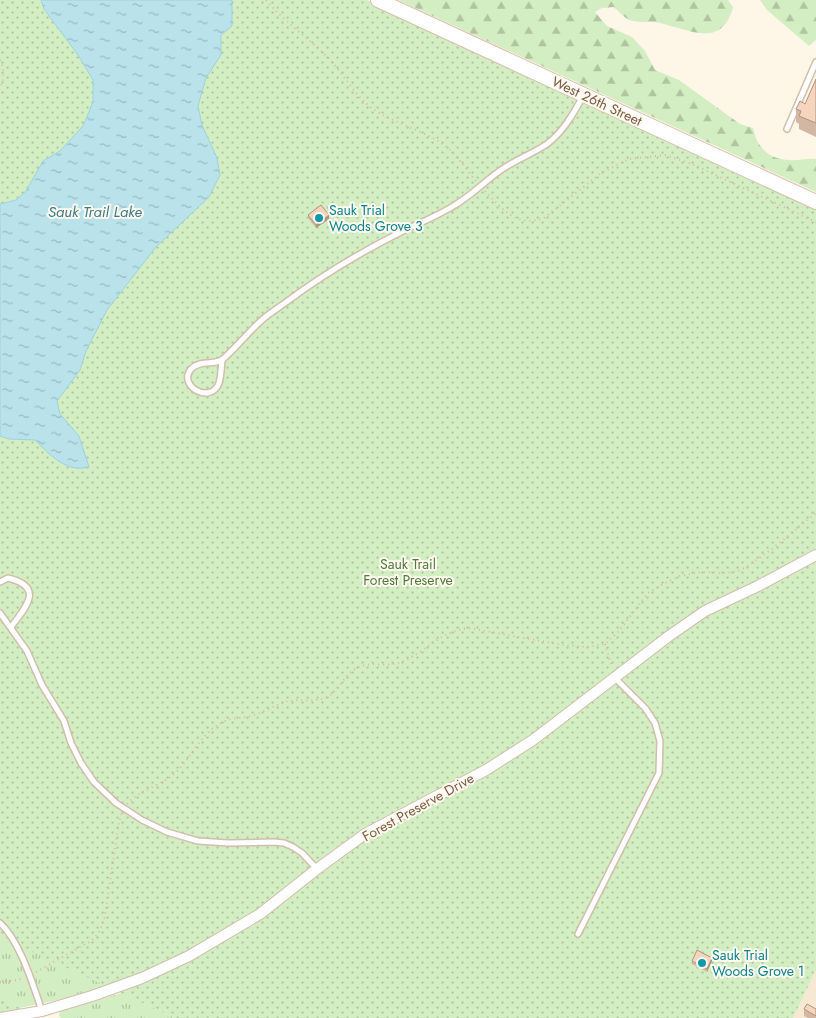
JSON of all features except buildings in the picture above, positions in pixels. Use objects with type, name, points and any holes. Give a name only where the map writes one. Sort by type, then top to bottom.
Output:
[{"type":"street","name":"West 26th Street","points":[[378,0],[816,202]]},
{"type":"street","name":"Forest Preserve Drive","points":[[0,1018],[44,1014],[142,978],[189,956],[260,914],[365,834],[486,770],[533,740],[704,611],[758,586],[816,554]]},
{"type":"lane","points":[[787,130],[816,62]]},
{"type":"lane","points":[[222,361],[204,362],[196,366],[190,371],[188,378],[190,386],[198,392],[205,393],[214,390],[219,384],[222,361],[263,319],[296,294],[346,262],[458,204],[502,170],[548,143],[565,125],[583,95]]},
{"type":"lane","points":[[0,582],[8,578],[19,580],[27,587],[30,597],[27,606],[11,627]]},
{"type":"lane","points":[[0,613],[27,651],[42,685],[64,721],[81,763],[94,782],[123,809],[166,832],[198,841],[228,844],[284,843],[293,846],[302,853],[317,869]]},
{"type":"lane","points":[[578,934],[658,773],[660,741],[655,723],[645,708],[615,677]]},
{"type":"lane","points":[[0,923],[12,936],[44,1014]]},
{"type":"path","points":[[0,60],[3,72],[0,88]]},
{"type":"path","points":[[0,982],[18,980],[29,975],[91,941],[98,934],[104,921],[118,822],[123,809],[140,793],[168,778],[180,769],[199,742],[222,722],[253,716],[283,702],[296,699],[314,700],[326,698],[357,668],[366,665],[398,663],[410,658],[456,629],[469,628],[563,645],[587,646],[605,644],[618,632],[648,593],[680,576],[701,572],[727,573],[738,571],[772,549],[816,514]]},
{"type":"path","points":[[605,644],[615,677]]},
{"type":"shaded area","points":[[816,970],[816,1018],[793,1018]]},
{"type":"green space","name":"Sauk Trail Forest Preserve","points":[[0,0],[367,0],[816,207],[816,970],[793,1018],[175,1018],[0,937]]},
{"type":"green space","points":[[398,0],[728,0],[733,7],[728,20],[721,28],[713,32],[704,33],[656,22],[630,20],[614,7],[602,8],[595,12],[607,26],[632,37],[645,51],[655,70],[679,80],[740,124],[753,128],[757,141],[764,151],[781,159],[816,159],[816,192]]},
{"type":"green space","points":[[760,0],[816,0],[816,40],[809,46],[767,10]]},
{"type":"green space","points":[[0,899],[107,987],[67,998],[0,1012]]},
{"type":"green space","points":[[122,993],[175,1018],[61,1018],[59,1016],[60,1012],[65,1009]]},
{"type":"green space","points":[[0,999],[20,1008],[33,1018],[0,1018]]},
{"type":"water","name":"Sauk Trail Lake","points":[[41,0],[232,0],[232,26],[221,35],[221,55],[206,78],[198,106],[202,125],[217,158],[220,175],[209,197],[156,247],[107,310],[86,351],[80,370],[57,401],[60,414],[79,436],[89,467],[81,468],[66,465],[59,461],[35,440],[9,439],[0,436],[0,204],[16,200],[26,191],[43,161],[60,151],[83,126],[93,102],[93,80],[78,55],[44,9]]},
{"type":"place","name":"Sauk Trial Woods Grove 3","points":[[319,218]]},
{"type":"place","name":"Sauk Trial Woods Grove 1","points":[[702,963]]}]
